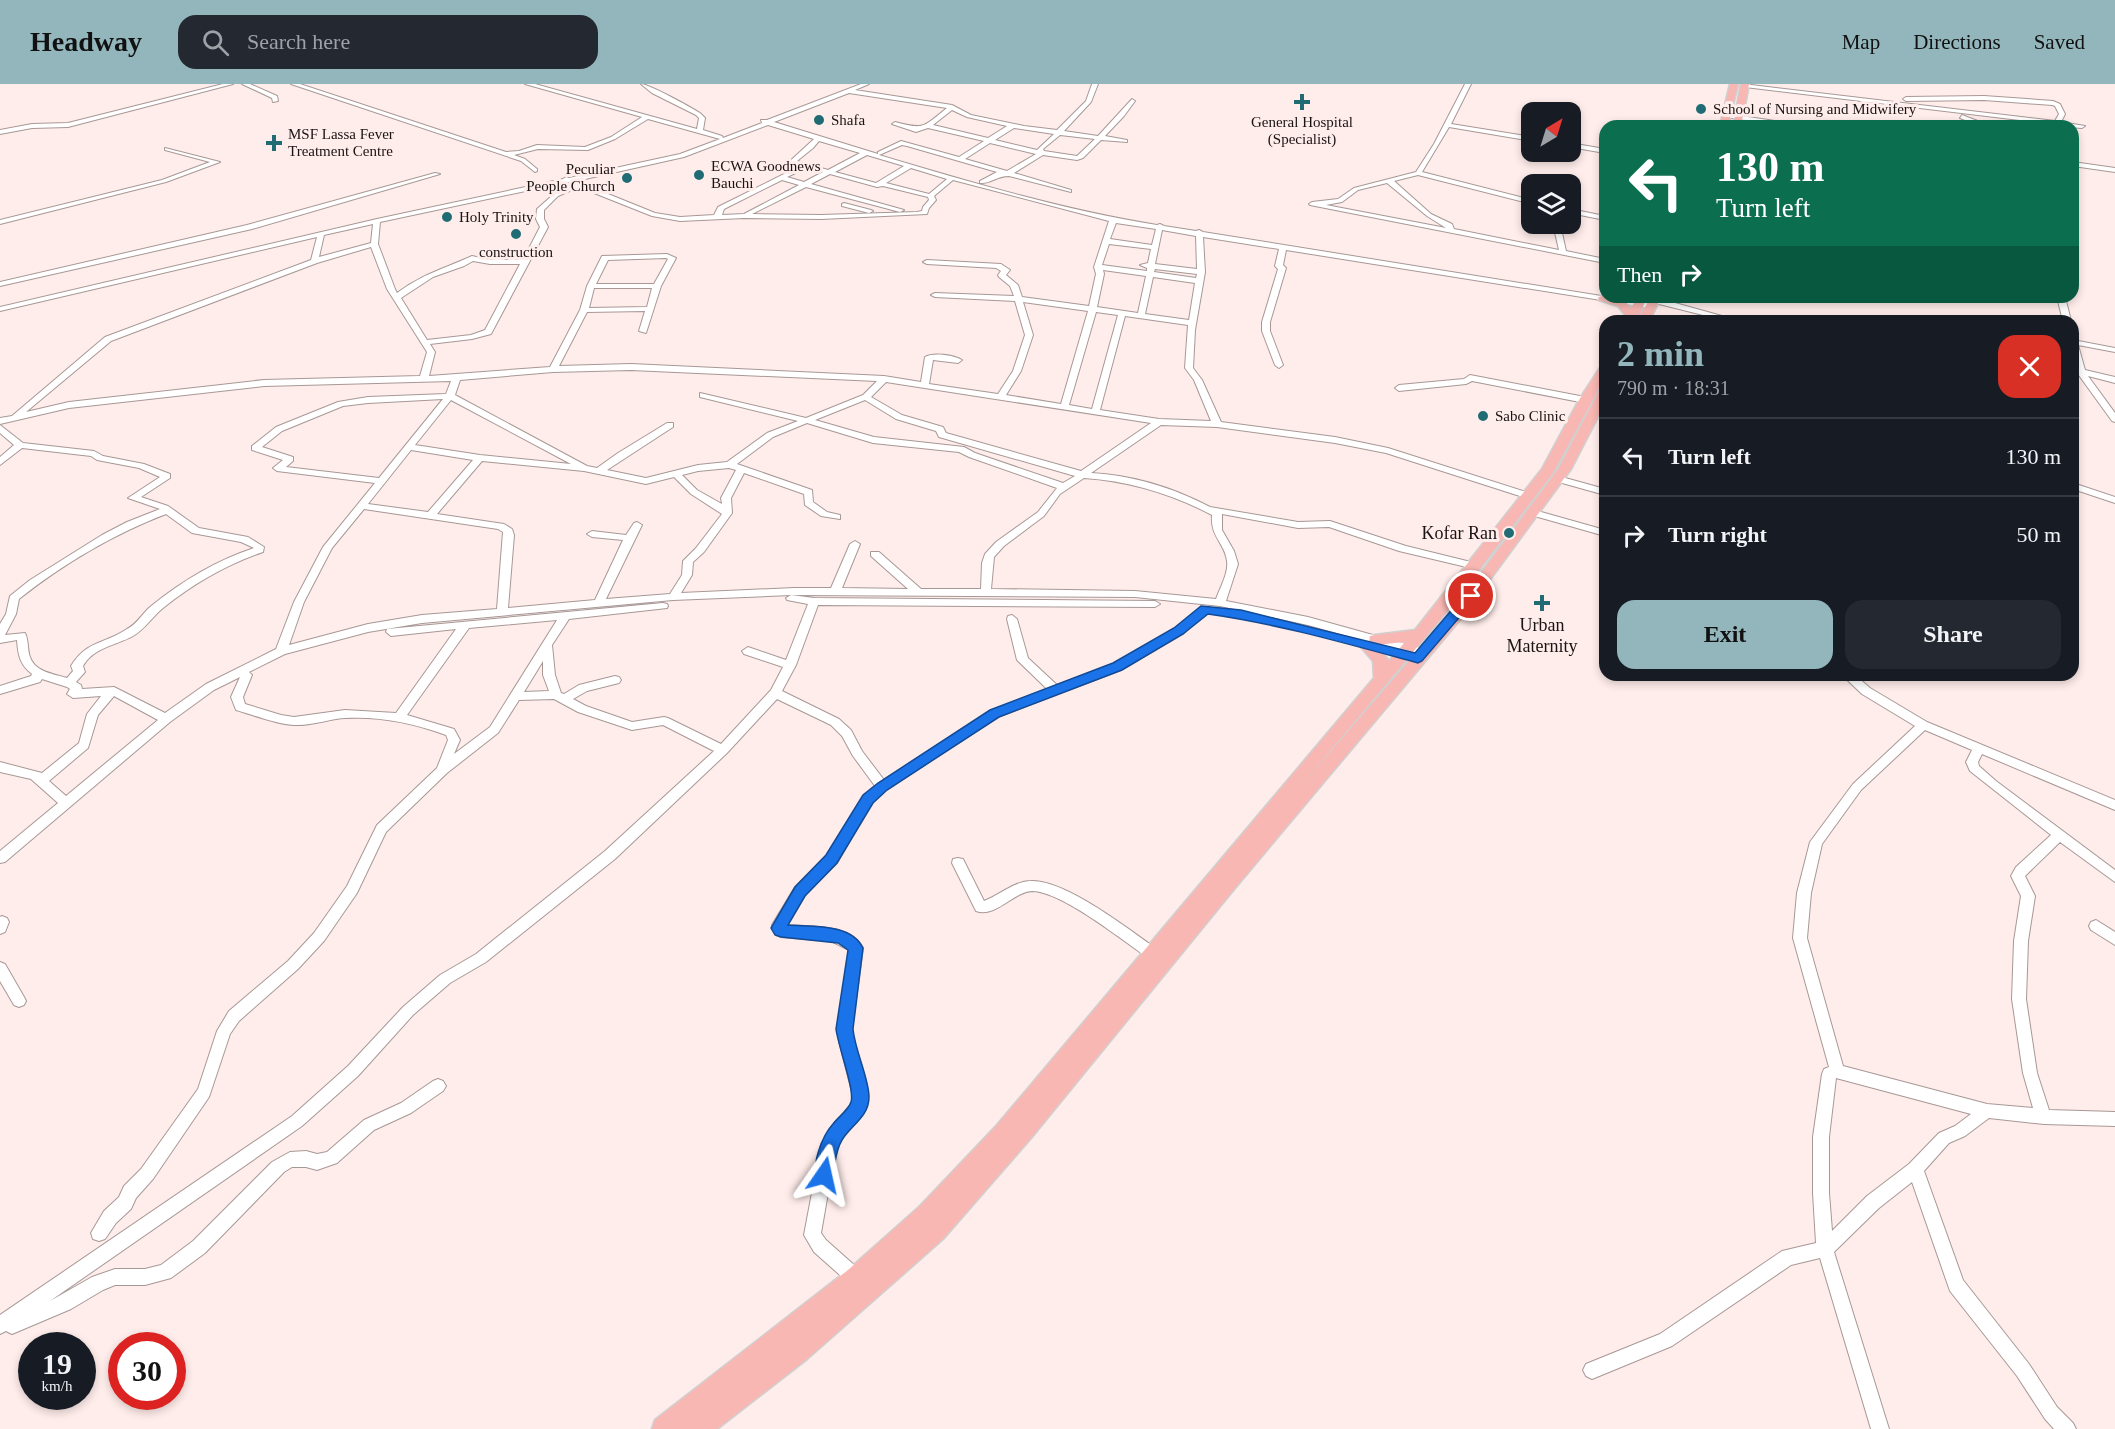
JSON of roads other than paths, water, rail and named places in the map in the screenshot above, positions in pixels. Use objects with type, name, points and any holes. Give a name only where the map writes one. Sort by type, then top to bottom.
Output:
[{"type":"main road","points":[[1726,120],[1734,84]]},
{"type":"main road","points":[[1738,120],[1745,85]]},
{"type":"main road","points":[[1620,303],[1631,315]]},
{"type":"main road","points":[[664,1429],[856,1278],[927,1214],[1004,1132],[1382,678],[1458,612],[1534,505],[1585,400],[1599,378]]},
{"type":"main road","points":[[697,1429],[799,1351],[935,1231],[1024,1131],[1412,654],[1419,635],[1475,566],[1566,469],[1599,403]]},
{"type":"main road","points":[[1382,678],[1381,659],[1372,644],[1419,635]]},
{"type":"street","points":[[0,132],[32,126],[68,125],[230,84]]},
{"type":"street","points":[[245,84],[271,95],[275,101]]},
{"type":"street","points":[[294,84],[502,152],[523,160],[535,170]]},
{"type":"street","points":[[528,84],[720,137]]},
{"type":"street","points":[[644,84],[654,92],[698,114],[702,118],[700,131]]},
{"type":"street","points":[[0,309],[662,157],[768,121],[856,84]]},
{"type":"street","points":[[753,129],[785,122],[866,84]]},
{"type":"street","points":[[1042,153],[1040,149],[1061,133],[1092,96],[1095,84]]},
{"type":"street","points":[[1418,173],[1468,84]]},
{"type":"street","points":[[1745,85],[2019,120]]},
{"type":"street","points":[[847,91],[952,107],[969,116],[1012,126],[1125,141]]},
{"type":"street","points":[[1887,103],[1899,100],[1947,98],[2033,100],[2058,105],[2062,114],[2059,120]]},
{"type":"street","points":[[928,126],[1042,153],[1077,158],[1081,157],[1100,138],[1132,101]]},
{"type":"street","points":[[895,124],[916,130],[928,126],[952,107]]},
{"type":"street","points":[[1929,108],[1967,120]]},
{"type":"street","points":[[1728,116],[1735,120]]},
{"type":"street","points":[[502,152],[520,153],[537,147],[586,149],[613,138],[647,117]]},
{"type":"street","points":[[0,304],[370,218],[682,156],[768,121],[785,122],[880,153],[1087,211],[1599,293]]},
{"type":"street","points":[[785,122],[818,138],[866,153],[1069,210],[1113,220],[1599,293]]},
{"type":"street","points":[[1447,125],[1521,137]]},
{"type":"street","points":[[960,159],[1012,126]]},
{"type":"street","points":[[565,179],[662,217],[680,219],[925,213],[926,207],[933,200],[930,196],[883,184],[877,185],[805,166],[791,160],[805,153],[818,138]]},
{"type":"street","points":[[880,153],[901,143],[1069,191]]},
{"type":"street","points":[[1581,148],[1599,150]]},
{"type":"street","points":[[0,222],[164,182],[217,162],[167,149]]},
{"type":"street","points":[[744,216],[866,153]]},
{"type":"street","points":[[982,182],[1000,173],[1007,174],[1042,153]]},
{"type":"street","points":[[2079,165],[2115,170]]},
{"type":"street","points":[[716,217],[720,213],[720,208],[805,166]]},
{"type":"street","points":[[821,217],[910,166]]},
{"type":"street","points":[[1521,199],[1418,173],[1356,189],[1340,201],[1312,204],[1599,260]]},
{"type":"street","points":[[0,284],[227,232],[437,174]]},
{"type":"street","points":[[782,178],[913,213]]},
{"type":"street","points":[[930,196],[952,178]]},
{"type":"street","points":[[1389,181],[1429,215],[1449,226],[1451,232]]},
{"type":"street","points":[[427,342],[472,337],[488,332],[544,227],[540,219],[541,209],[556,195],[578,185]]},
{"type":"street","points":[[844,205],[884,214]]},
{"type":"street","points":[[1581,213],[1599,217]]},
{"type":"street","points":[[1064,407],[1092,309],[1100,274],[1100,263],[1113,220]]},
{"type":"street","points":[[377,221],[374,244],[391,289],[427,342],[431,352],[424,379]]},
{"type":"street","points":[[1141,315],[1150,285],[1150,270],[1160,226]]},
{"type":"street","points":[[1199,232],[1201,272],[1193,323],[1190,368],[1198,380],[1217,424]]},
{"type":"street","points":[[1559,234],[1563,253]]},
{"type":"street","points":[[314,261],[321,236]]},
{"type":"street","points":[[1106,241],[1154,247]]},
{"type":"street","points":[[5,420],[49,390],[108,339],[314,261],[374,244]]},
{"type":"street","points":[[1279,365],[1266,331],[1266,322],[1282,268],[1279,266],[1283,246]]},
{"type":"street","points":[[553,369],[584,310],[591,286],[605,258],[668,256],[672,258],[657,286],[643,331]]},
{"type":"street","points":[[396,298],[443,270],[458,267],[472,258],[490,262],[525,262]]},
{"type":"street","points":[[927,262],[1004,267],[1006,270],[1002,275],[1014,285],[1029,335],[1017,371],[1001,396]]},
{"type":"street","points":[[1100,263],[1150,270],[1199,281]]},
{"type":"street","points":[[1150,270],[1201,272]]},
{"type":"street","points":[[591,286],[657,286]]},
{"type":"street","points":[[935,294],[1019,299],[1193,323]]},
{"type":"street","points":[[1659,303],[1710,315]]},
{"type":"street","points":[[584,310],[650,309]]},
{"type":"street","points":[[1095,412],[1122,313]]},
{"type":"street","points":[[2079,344],[2115,350]]},
{"type":"street","points":[[925,384],[929,357],[958,360]]},
{"type":"street","points":[[5,420],[69,405],[264,383],[456,378],[553,369],[639,367],[884,379],[1159,422],[1217,424],[1335,440],[1388,451],[1599,531]]},
{"type":"street","points":[[2079,371],[2115,380]]},
{"type":"street","points":[[2079,374],[2115,419]]},
{"type":"street","points":[[281,651],[299,602],[328,548],[450,396],[456,378]]},
{"type":"street","points":[[1399,388],[1466,381],[1470,378],[1585,400]]},
{"type":"street","points":[[730,465],[770,435],[866,397],[884,379]]},
{"type":"street","points":[[703,395],[805,420],[873,440],[961,449],[972,455],[1065,487]]},
{"type":"street","points":[[383,481],[280,469],[278,468],[290,459],[255,448],[279,429],[340,404],[368,400],[450,396],[584,468]]},
{"type":"street","points":[[866,397],[899,417],[940,429],[942,435],[1083,475],[1113,477],[1217,513],[1216,531],[1233,558],[1220,603]]},
{"type":"street","points":[[986,593],[989,556],[1000,544],[1034,520],[1054,494],[1159,422]]},
{"type":"street","points":[[598,472],[670,425]]},
{"type":"street","points":[[0,428],[20,445],[94,454],[100,458],[141,466],[167,476],[132,497],[167,510],[196,531],[243,540],[259,547],[259,550],[209,569],[150,612],[136,628],[121,637],[88,650],[80,657],[77,666],[79,672],[70,682]]},
{"type":"street","points":[[0,462],[20,445]]},
{"type":"street","points":[[410,447],[480,458],[584,468],[646,481],[730,465],[809,492],[807,503],[824,514],[837,517]]},
{"type":"street","points":[[430,516],[480,458]]},
{"type":"street","points":[[673,597],[687,575],[688,561],[727,513],[726,498],[742,468]]},
{"type":"street","points":[[675,474],[694,492],[727,513]]},
{"type":"street","points":[[1558,479],[1599,490]]},
{"type":"street","points":[[2079,488],[2115,500]]},
{"type":"street","points":[[1534,505],[1599,523]]},
{"type":"street","points":[[363,506],[501,526],[508,531],[502,611]]},
{"type":"street","points":[[1204,507],[1298,525],[1330,524],[1403,549],[1475,566]]},
{"type":"street","points":[[0,634],[11,614],[14,598],[34,582],[130,524],[167,510]]},
{"type":"street","points":[[599,603],[628,538],[637,525]]},
{"type":"street","points":[[592,534],[628,538]]},
{"type":"street","points":[[834,591],[855,544]]},
{"type":"street","points":[[875,554],[918,592]]},
{"type":"street","points":[[0,858],[166,719],[210,687],[281,651],[368,628],[422,619],[673,597],[794,591],[1135,594],[1220,603],[1308,621],[1372,644]]},
{"type":"street","points":[[0,864],[72,806],[167,724],[203,699],[246,675],[285,658],[354,637],[704,602],[798,597],[814,601],[1129,603],[1205,609],[1241,614],[1412,654]]},
{"type":"street","points":[[0,1325],[297,1121],[353,1071],[408,1011],[445,979],[481,958],[610,855],[723,750],[775,693],[790,665],[814,601]]},
{"type":"street","points":[[856,1278],[820,1246],[812,1235],[829,1145],[837,1131],[859,1106],[861,1096],[846,1041],[845,1029],[856,948],[849,940],[839,936],[781,931],[778,928],[800,891],[832,859],[868,799],[882,786],[994,714],[1118,667],[1179,631],[1205,609]]},
{"type":"street","points":[[99,1233],[110,1217],[125,1203],[130,1192],[147,1174],[204,1092],[224,1031],[234,1016],[292,965],[319,937],[352,889],[381,829],[442,770],[491,734],[517,696],[565,616]]},
{"type":"street","points":[[1012,619],[1023,660],[1055,690]]},
{"type":"street","points":[[400,716],[466,624]]},
{"type":"street","points":[[0,639],[21,636],[24,645],[23,656],[26,661],[38,674],[70,682],[78,688],[73,694],[112,691],[166,719]]},
{"type":"street","points":[[548,645],[549,675],[561,697],[582,709],[632,726],[664,721],[723,750]]},
{"type":"street","points":[[748,651],[790,665]]},
{"type":"street","points":[[0,690],[36,679],[38,674]]},
{"type":"street","points":[[246,675],[237,697],[240,707],[254,708],[283,720],[300,722],[344,714],[400,716],[450,732],[454,740],[442,770]]},
{"type":"street","points":[[517,696],[561,697],[583,688],[615,680]]},
{"type":"street","points":[[1854,681],[1866,692],[1923,725],[2115,805]]},
{"type":"street","points":[[0,767],[44,778],[84,745],[93,714],[112,691]]},
{"type":"street","points":[[775,693],[835,722],[847,733],[857,753],[882,786]]},
{"type":"street","points":[[1837,1071],[1800,938],[1804,893],[1816,842],[1857,788],[1923,725]]},
{"type":"street","points":[[1978,749],[1972,762],[1974,768],[2115,877]]},
{"type":"street","points":[[35,776],[65,802]]},
{"type":"street","points":[[2044,1117],[2030,1073],[2019,999],[2021,941],[2028,896],[2018,876],[2060,834]]},
{"type":"street","points":[[958,863],[981,907],[997,903],[1030,886],[1044,888],[1070,899],[1152,953]]},
{"type":"street","points":[[2096,926],[2115,939]]},
{"type":"street","points":[[0,968],[19,1001]]},
{"type":"street","points":[[1880,1429],[1825,1250],[1821,1193],[1821,1137],[1829,1074],[1837,1071],[1988,1111],[2044,1117],[2115,1119]]},
{"type":"street","points":[[0,1330],[65,1303],[98,1283],[115,1277],[145,1277],[165,1272],[199,1247],[278,1167],[290,1160],[306,1159],[317,1162],[331,1158],[369,1125],[406,1108],[438,1086]]},
{"type":"street","points":[[1592,1370],[1666,1340],[1788,1257],[1825,1250],[1873,1202],[1916,1169],[1944,1138],[1959,1131],[1988,1111]]},
{"type":"street","points":[[1916,1169],[1956,1285],[2023,1370],[2051,1413],[2067,1429]]},
{"type":"place","name":"General Hospital (Specialist)","points":[[1302,102]]},
{"type":"place","name":"School of Nursing and Midwifery","points":[[1701,109]]},
{"type":"place","name":"Shafa","points":[[819,120]]},
{"type":"place","name":"MSF Lassa Fever Treatment Centre","points":[[274,143]]},
{"type":"place","name":"ECWA Goodnews Bauchi","points":[[699,175]]},
{"type":"place","name":"Peculiar People Church","points":[[627,178]]},
{"type":"place","name":"Holy Trinity","points":[[447,217]]},
{"type":"place","name":"construction","points":[[516,234]]},
{"type":"place","name":"Sabo Clinic","points":[[1483,416]]},
{"type":"place","name":"Kofar Ran","points":[[1509,533]]},
{"type":"place","name":"Urban Maternity","points":[[1542,603]]}]
